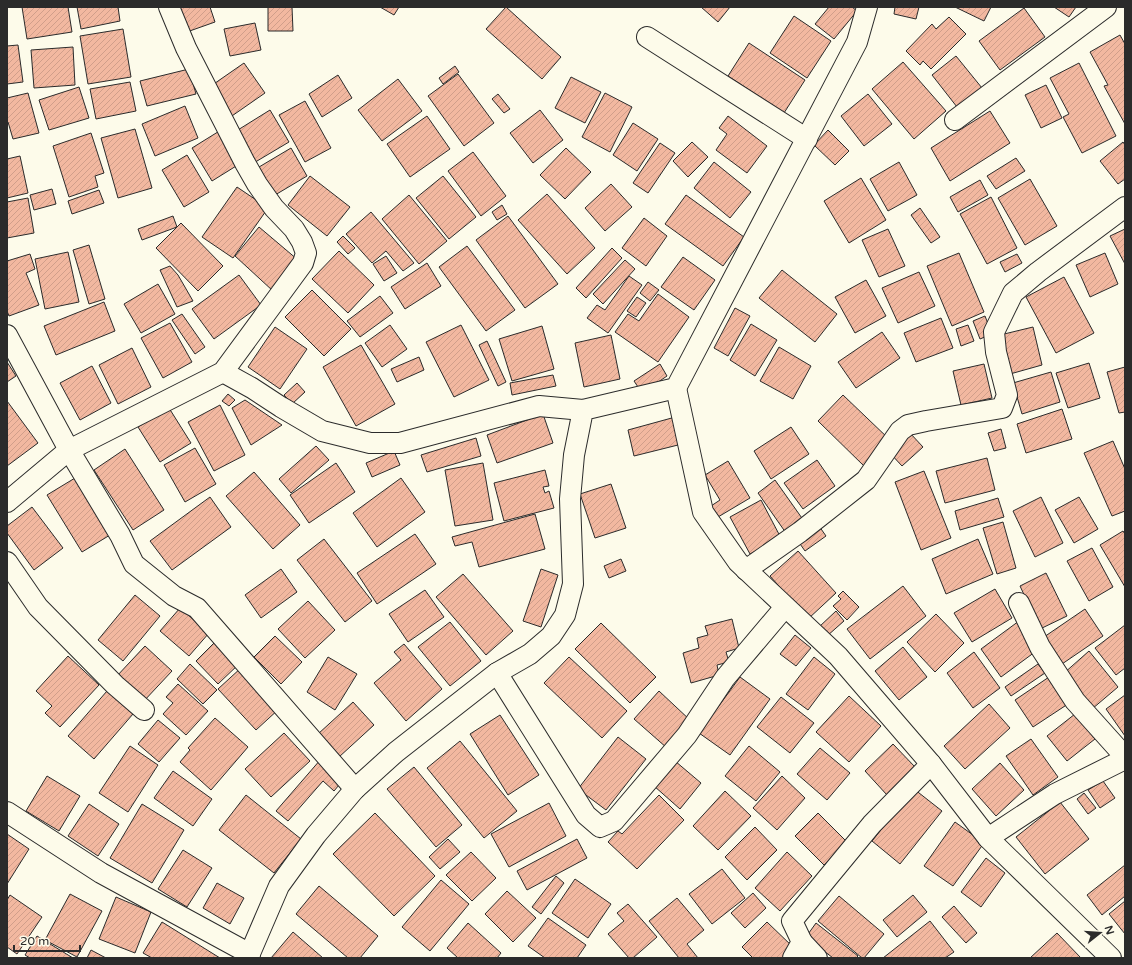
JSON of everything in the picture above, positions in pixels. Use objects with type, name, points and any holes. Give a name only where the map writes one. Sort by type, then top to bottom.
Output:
[{"type":"street","points":[[7,502],[69,450],[223,372],[303,263],[306,253],[302,242],[294,229],[274,208],[245,164],[186,48],[169,7]]},
{"type":"street","points":[[867,7],[857,42],[676,388],[688,436],[703,512],[738,562],[838,656],[931,764],[988,838],[1111,958]]},
{"type":"street","points":[[955,120],[1106,7]]},
{"type":"street","points":[[647,37],[807,139]]},
{"type":"street","points":[[746,570],[800,532],[866,480],[900,431],[908,425],[1002,408],[1008,395],[996,352],[994,332],[1013,293],[1038,272],[1125,207]]},
{"type":"street","points":[[7,335],[69,450],[120,535],[134,564],[174,596],[197,608],[355,788]]},
{"type":"street","points":[[223,372],[322,431],[370,443],[400,443],[539,406],[583,410],[676,388]]},
{"type":"street","points":[[7,812],[101,873],[249,956],[279,886],[316,835],[355,788],[396,752],[497,673],[530,654],[552,636],[564,615],[573,584],[570,499],[574,455],[583,410]]},
{"type":"street","points":[[7,562],[38,607],[115,685],[144,710]]},
{"type":"street","points":[[1018,603],[1040,647],[1075,702],[1125,755]]},
{"type":"street","points":[[497,673],[586,815],[600,827],[614,821],[687,736],[725,678],[785,607]]},
{"type":"street","points":[[988,838],[1055,794],[1125,759]]},
{"type":"street","points":[[817,958],[797,950],[792,922],[872,824],[931,764]]},
{"type":"building","points":[[22,7],[68,7],[72,32],[27,39]]},
{"type":"building","points":[[77,7],[118,7],[120,21],[81,29]]},
{"type":"building","points":[[175,7],[210,7],[215,22],[184,33]]},
{"type":"building","points":[[268,7],[292,7],[293,31],[268,31]]},
{"type":"building","points":[[380,7],[399,7],[394,15]]},
{"type":"building","points":[[506,7],[561,57],[542,79],[486,29]]},
{"type":"building","points":[[701,7],[730,7],[718,22]]},
{"type":"building","points":[[829,7],[852,7],[857,11],[834,39],[815,24]]},
{"type":"building","points":[[895,7],[919,7],[916,19],[894,14]]},
{"type":"building","points":[[955,7],[991,7],[984,21]]},
{"type":"building","points":[[1054,7],[1076,7],[1069,17]]},
{"type":"building","points":[[1024,8],[1045,37],[1000,70],[979,41]]},
{"type":"building","points":[[794,16],[831,41],[807,78],[770,53]]},
{"type":"building","points":[[949,17],[966,34],[931,69],[923,61],[920,65],[906,51],[932,24],[936,29]]},
{"type":"building","points":[[255,23],[261,50],[230,56],[224,29]]},
{"type":"building","points":[[123,29],[131,77],[88,84],[80,36]]},
{"type":"building","points":[[1120,35],[1125,44],[1125,124],[1104,86],[1108,85],[1090,52]]},
{"type":"building","points":[[749,43],[805,80],[784,113],[728,76]]},
{"type":"building","points":[[18,45],[23,82],[7,84],[7,46]]},
{"type":"building","points":[[73,47],[75,85],[34,88],[31,50]]},
{"type":"building","points":[[956,56],[982,88],[957,107],[932,75]]},
{"type":"building","points":[[903,62],[946,111],[914,139],[872,89]]},
{"type":"building","points":[[244,63],[265,93],[229,118],[208,88]]},
{"type":"building","points":[[1079,63],[1116,136],[1082,153],[1063,117],[1069,114],[1050,78]]},
{"type":"building","points":[[455,66],[459,72],[443,84],[439,78]]},
{"type":"building","points":[[189,69],[196,94],[147,106],[140,81]]},
{"type":"building","points":[[458,74],[494,123],[464,146],[428,96]]},
{"type":"building","points":[[338,75],[352,98],[322,117],[309,94]]},
{"type":"building","points":[[571,77],[601,92],[585,123],[555,108]]},
{"type":"building","points":[[398,79],[422,111],[382,141],[358,110]]},
{"type":"building","points":[[130,82],[136,111],[96,119],[90,89]]},
{"type":"building","points":[[1046,85],[1062,118],[1041,128],[1025,95]]},
{"type":"building","points":[[79,87],[89,118],[49,130],[39,100]]},
{"type":"building","points":[[28,93],[39,133],[13,139],[7,122],[7,98]]},
{"type":"building","points":[[605,93],[632,107],[610,152],[582,137]]},
{"type":"building","points":[[498,94],[510,109],[504,113],[492,99]]},
{"type":"building","points":[[868,94],[892,124],[864,146],[841,116]]},
{"type":"building","points":[[305,101],[331,148],[305,162],[279,115]]},
{"type":"building","points":[[185,106],[198,138],[155,156],[142,124]]},
{"type":"building","points":[[270,110],[289,142],[252,164],[233,133]]},
{"type":"building","points":[[540,110],[563,140],[533,163],[510,133]]},
{"type":"building","points":[[990,111],[1010,143],[950,181],[931,148]]},
{"type":"building","points":[[427,116],[450,149],[410,177],[387,144]]},
{"type":"building","points":[[728,116],[767,146],[747,173],[716,150],[727,134],[719,128]]},
{"type":"building","points":[[633,123],[658,139],[637,171],[613,155]]},
{"type":"building","points":[[135,129],[152,188],[118,198],[101,138]]},
{"type":"building","points":[[221,130],[241,163],[212,181],[192,148]]},
{"type":"building","points":[[828,130],[849,151],[835,165],[814,145]]},
{"type":"building","points":[[91,133],[104,173],[95,176],[98,187],[69,197],[53,146]]},
{"type":"building","points":[[692,142],[708,157],[688,177],[673,161]]},
{"type":"building","points":[[1123,142],[1125,145],[1125,179],[1118,184],[1100,161]]},
{"type":"building","points":[[660,143],[675,153],[648,193],[633,183]]},
{"type":"building","points":[[291,148],[307,176],[270,198],[254,170]]},
{"type":"building","points":[[566,148],[591,172],[565,199],[540,175]]},
{"type":"building","points":[[473,152],[506,196],[481,216],[448,171]]},
{"type":"building","points":[[187,155],[209,192],[184,207],[162,170]]},
{"type":"building","points":[[20,156],[28,193],[7,198],[7,159]]},
{"type":"building","points":[[1016,158],[1025,171],[996,189],[987,176]]},
{"type":"building","points":[[714,162],[751,192],[730,218],[694,188]]},
{"type":"building","points":[[899,162],[917,195],[888,211],[870,179]]},
{"type":"building","points":[[310,176],[350,207],[327,236],[288,205]]},
{"type":"building","points":[[443,176],[476,217],[449,239],[416,198]]},
{"type":"building","points":[[861,178],[886,220],[849,243],[824,201]]},
{"type":"building","points":[[1030,179],[1057,226],[1025,245],[998,198]]},
{"type":"building","points":[[980,180],[988,195],[958,212],[950,197]]},
{"type":"building","points":[[611,184],[632,207],[605,231],[585,208]]},
{"type":"building","points":[[237,187],[268,208],[233,258],[202,237]]},
{"type":"building","points":[[52,189],[56,204],[34,210],[30,195]]},
{"type":"building","points":[[99,190],[104,203],[72,214],[68,201]]},
{"type":"building","points":[[547,194],[595,248],[567,274],[518,220]]},
{"type":"building","points":[[409,195],[447,241],[419,264],[382,219]]},
{"type":"building","points":[[686,195],[744,237],[723,266],[665,224]]},
{"type":"building","points":[[991,197],[1017,248],[987,264],[960,214]]},
{"type":"building","points":[[28,198],[34,233],[7,238],[7,202]]},
{"type":"building","points":[[502,205],[507,214],[497,220],[492,212]]},
{"type":"building","points":[[920,208],[940,237],[931,243],[911,215]]},
{"type":"building","points":[[371,212],[414,263],[403,271],[386,251],[372,263],[346,234]]},
{"type":"building","points":[[173,216],[177,227],[142,240],[138,229]]},
{"type":"building","points":[[508,216],[558,284],[525,308],[476,240]]},
{"type":"building","points":[[644,218],[667,236],[646,266],[622,248]]},
{"type":"building","points":[[181,223],[223,266],[198,291],[156,248]]},
{"type":"building","points":[[259,227],[298,260],[273,291],[235,256]]},
{"type":"building","points":[[888,229],[905,266],[879,277],[862,240]]},
{"type":"building","points":[[1125,229],[1125,264],[1110,236]]},
{"type":"building","points":[[343,236],[355,248],[348,254],[337,242]]},
{"type":"building","points":[[89,245],[105,299],[89,304],[73,250]]},
{"type":"building","points":[[467,246],[515,310],[486,331],[439,267]]},
{"type":"building","points":[[612,248],[622,258],[586,298],[576,288]]},
{"type":"building","points":[[339,251],[374,285],[348,313],[312,279]]},
{"type":"building","points":[[68,252],[79,302],[45,309],[35,259]]},
{"type":"building","points":[[959,253],[984,312],[952,326],[927,266]]},
{"type":"building","points":[[1105,253],[1118,284],[1090,297],[1076,265]]},
{"type":"building","points":[[30,254],[35,269],[26,273],[39,305],[9,316],[7,311],[7,261]]},
{"type":"building","points":[[1017,254],[1022,263],[1005,272],[1000,262]]},
{"type":"building","points":[[386,256],[397,273],[384,281],[373,264]]},
{"type":"building","points":[[683,257],[715,280],[694,310],[661,287]]},
{"type":"building","points":[[625,260],[635,269],[603,304],[593,294]]},
{"type":"building","points":[[427,263],[441,286],[405,309],[391,287]]},
{"type":"building","points":[[170,266],[178,275],[193,301],[177,307],[160,270]]},
{"type":"building","points":[[782,270],[837,314],[815,342],[759,298]]},
{"type":"building","points":[[919,272],[935,306],[898,323],[882,288]]},
{"type":"building","points":[[239,275],[261,305],[214,339],[192,309]]},
{"type":"building","points":[[629,276],[642,285],[608,333],[587,318],[597,305],[605,310]]},
{"type":"building","points":[[1064,277],[1094,333],[1056,353],[1026,297]]},
{"type":"building","points":[[866,280],[886,316],[855,333],[835,297]]},
{"type":"building","points":[[648,282],[659,290],[650,301],[640,293]]},
{"type":"building","points":[[158,284],[175,314],[141,333],[124,304]]},
{"type":"building","points":[[312,290],[351,329],[324,356],[285,317]]},
{"type":"building","points":[[658,294],[689,317],[658,362],[615,332],[628,314],[639,321]]},
{"type":"building","points":[[380,296],[393,313],[360,337],[347,321]]},
{"type":"building","points":[[637,297],[646,303],[636,317],[627,311]]},
{"type":"building","points":[[104,302],[115,331],[56,355],[44,326]]},
{"type":"building","points":[[735,308],[750,316],[728,356],[714,348]]},
{"type":"building","points":[[182,314],[205,347],[195,354],[172,320]]},
{"type":"building","points":[[985,316],[992,334],[980,339],[973,321]]},
{"type":"building","points":[[941,318],[953,348],[916,362],[904,333]]},
{"type":"building","points":[[170,323],[192,362],[163,378],[141,338]]},
{"type":"building","points":[[751,324],[777,340],[755,376],[730,360]]},
{"type":"building","points":[[390,325],[407,349],[382,367],[365,343]]},
{"type":"building","points":[[461,325],[489,380],[454,397],[426,342]]},
{"type":"building","points":[[968,325],[974,341],[961,346],[956,329]]},
{"type":"building","points":[[542,326],[554,369],[512,381],[499,339]]},
{"type":"building","points":[[275,327],[307,349],[280,389],[248,367]]},
{"type":"building","points":[[1033,327],[1042,365],[1010,374],[1000,335]]},
{"type":"building","points":[[882,332],[900,358],[856,388],[838,362]]},
{"type":"building","points":[[611,335],[620,379],[584,387],[575,343]]},
{"type":"building","points":[[487,341],[506,382],[498,386],[479,345]]},
{"type":"building","points":[[361,345],[395,404],[356,426],[323,367]]},
{"type":"building","points":[[779,347],[811,366],[793,399],[760,381]]},
{"type":"building","points":[[132,348],[151,387],[118,404],[99,365]]},
{"type":"building","points":[[419,357],[424,370],[397,382],[391,369]]},
{"type":"building","points":[[7,362],[16,376],[7,382]]},
{"type":"building","points":[[1089,363],[1100,398],[1068,408],[1056,373]]},
{"type":"building","points":[[660,364],[667,376],[642,393],[634,381]]},
{"type":"building","points":[[984,364],[992,398],[961,405],[953,371]]},
{"type":"building","points":[[92,366],[111,403],[80,420],[60,383]]},
{"type":"building","points":[[1125,367],[1125,412],[1119,413],[1107,372]]},
{"type":"building","points":[[1051,372],[1060,402],[1022,414],[1013,383]]},
{"type":"building","points":[[553,375],[556,386],[512,395],[510,383]]},
{"type":"building","points":[[297,383],[305,392],[292,404],[284,395]]},
{"type":"building","points":[[228,394],[235,400],[229,406],[222,401]]},
{"type":"building","points":[[843,395],[890,440],[865,467],[818,421]]},
{"type":"building","points":[[245,400],[282,425],[251,445],[232,408]]},
{"type":"building","points":[[7,401],[38,443],[7,466]]},
{"type":"building","points":[[220,405],[245,455],[214,471],[188,422]]},
{"type":"building","points":[[169,408],[191,443],[160,462],[138,427]]},
{"type":"building","points":[[1062,409],[1072,439],[1026,453],[1017,424]]},
{"type":"building","points":[[543,414],[553,443],[497,463],[487,435]]},
{"type":"building","points":[[679,416],[686,443],[634,456],[628,430]]},
{"type":"building","points":[[791,427],[809,454],[771,479],[754,451]]},
{"type":"building","points":[[1001,429],[1006,448],[994,451],[988,433]]},
{"type":"building","points":[[910,433],[923,447],[902,466],[889,452]]},
{"type":"building","points":[[476,438],[481,456],[427,472],[421,455]]},
{"type":"building","points":[[1113,441],[1125,469],[1125,511],[1112,516],[1084,453]]},
{"type":"building","points":[[316,446],[329,460],[291,493],[279,479]]},
{"type":"building","points":[[195,448],[216,484],[185,502],[164,465]]},
{"type":"building","points":[[125,449],[164,510],[133,530],[94,470]]},
{"type":"building","points":[[394,451],[400,465],[372,477],[366,463]]},
{"type":"building","points":[[987,458],[995,490],[945,503],[936,471]]},
{"type":"building","points":[[817,460],[835,486],[803,509],[784,483]]},
{"type":"building","points":[[728,461],[750,498],[718,517],[711,506],[720,500],[705,475]]},
{"type":"building","points":[[336,463],[355,492],[309,523],[290,495]]},
{"type":"building","points":[[483,463],[493,520],[455,526],[445,470]]},
{"type":"building","points":[[545,470],[549,486],[543,487],[545,493],[549,491],[554,508],[504,521],[494,483]]},
{"type":"building","points":[[924,471],[951,538],[921,550],[895,482]]},
{"type":"building","points":[[254,472],[300,525],[273,549],[226,496]]},
{"type":"building","points":[[75,478],[110,535],[82,552],[47,495]]},
{"type":"building","points":[[401,478],[425,512],[377,547],[353,513]]},
{"type":"building","points":[[775,480],[804,521],[786,533],[758,493]]},
{"type":"building","points":[[611,484],[626,528],[595,538],[580,494]]},
{"type":"building","points":[[210,497],[231,527],[172,570],[150,541]]},
{"type":"building","points":[[1041,497],[1063,543],[1035,557],[1013,511]]},
{"type":"building","points":[[1079,497],[1098,529],[1074,543],[1055,510]]},
{"type":"building","points":[[998,498],[1004,517],[960,530],[955,511]]},
{"type":"building","points":[[761,500],[781,538],[750,554],[730,517]]},
{"type":"building","points":[[32,507],[63,548],[34,570],[7,533],[7,526]]},
{"type":"building","points":[[535,514],[545,549],[479,567],[472,542],[455,546],[452,537]]},
{"type":"building","points":[[1003,522],[1016,568],[997,574],[983,528]]},
{"type":"building","points":[[819,526],[826,536],[805,551],[798,541]]},
{"type":"building","points":[[1123,531],[1125,534],[1125,587],[1100,545]]},
{"type":"building","points":[[415,534],[436,564],[377,604],[357,573]]},
{"type":"building","points":[[324,539],[372,601],[345,622],[297,560]]},
{"type":"building","points":[[978,539],[993,574],[946,594],[932,559]]},
{"type":"building","points":[[1092,548],[1113,587],[1089,601],[1067,561]]},
{"type":"building","points":[[798,551],[836,593],[808,619],[770,576]]},
{"type":"building","points":[[621,559],[626,571],[609,578],[604,566]]},
{"type":"building","points":[[281,569],[297,592],[261,618],[245,595]]},
{"type":"building","points":[[541,569],[558,575],[541,627],[523,621]]},
{"type":"building","points":[[1046,573],[1067,616],[1040,629],[1020,586]]},
{"type":"building","points":[[463,574],[513,631],[486,655],[436,597]]},
{"type":"building","points":[[903,586],[926,616],[870,659],[847,629]]},
{"type":"building","points":[[995,589],[1012,618],[972,642],[954,613]]},
{"type":"building","points":[[425,590],[444,617],[408,642],[389,614]]},
{"type":"building","points":[[843,591],[859,607],[847,620],[833,606],[841,599],[838,596]]},
{"type":"building","points":[[135,595],[160,616],[123,661],[98,640]]},
{"type":"building","points":[[308,601],[335,630],[305,658],[278,629]]},
{"type":"building","points":[[180,608],[209,633],[189,656],[160,631]]},
{"type":"building","points":[[1085,609],[1103,636],[1062,664],[1044,637]]},
{"type":"building","points":[[836,611],[844,621],[827,636],[819,627]]},
{"type":"building","points":[[936,614],[964,643],[935,672],[907,642]]},
{"type":"building","points":[[732,619],[739,648],[726,652],[729,662],[717,665],[719,675],[691,683],[683,653],[699,648],[697,638],[708,635],[705,626]]},
{"type":"building","points":[[1019,621],[1039,649],[1001,677],[981,649]]},
{"type":"building","points":[[450,622],[481,661],[450,686],[418,647]]},
{"type":"building","points":[[601,623],[656,677],[630,703],[575,649]]},
{"type":"building","points":[[1125,625],[1125,668],[1116,675],[1095,648]]},
{"type":"building","points":[[795,635],[811,648],[796,666],[780,654]]},
{"type":"building","points":[[275,636],[302,662],[281,684],[254,657]]},
{"type":"building","points":[[218,639],[240,663],[218,684],[196,661]]},
{"type":"building","points":[[404,644],[442,689],[406,721],[374,683],[401,660],[394,652]]},
{"type":"building","points":[[145,646],[172,671],[143,702],[116,677]]},
{"type":"building","points":[[903,647],[927,677],[899,700],[875,671]]},
{"type":"building","points":[[1089,651],[1118,687],[1092,709],[1063,674]]},
{"type":"building","points":[[974,652],[1000,688],[973,708],[947,673]]},
{"type":"building","points":[[68,656],[99,685],[60,727],[45,713],[52,706],[36,691]]},
{"type":"building","points":[[328,657],[357,674],[335,710],[307,692]]},
{"type":"building","points":[[569,657],[627,711],[602,738],[544,683]]},
{"type":"building","points":[[814,657],[835,674],[808,710],[786,694]]},
{"type":"building","points":[[190,664],[217,690],[203,704],[177,679]]},
{"type":"building","points":[[1038,664],[1045,673],[1011,696],[1005,687]]},
{"type":"building","points":[[242,667],[280,708],[256,730],[218,689]]},
{"type":"building","points":[[1052,675],[1071,702],[1033,727],[1015,700]]},
{"type":"building","points":[[740,677],[770,699],[730,755],[699,733]]},
{"type":"building","points":[[178,684],[208,711],[186,735],[163,714],[173,703],[166,697]]},
{"type":"building","points":[[107,691],[133,714],[94,759],[68,736]]},
{"type":"building","points":[[659,691],[691,721],[667,748],[634,719]]},
{"type":"building","points":[[1125,695],[1125,736],[1106,709]]},
{"type":"building","points":[[849,696],[881,726],[849,762],[816,732]]},
{"type":"building","points":[[781,697],[814,723],[790,753],[757,727]]},
{"type":"building","points":[[353,702],[374,725],[339,757],[318,734]]},
{"type":"building","points":[[989,704],[1010,728],[965,769],[944,746]]},
{"type":"building","points":[[1075,714],[1095,739],[1067,761],[1047,736]]},
{"type":"building","points":[[500,715],[539,775],[508,795],[470,734]]},
{"type":"building","points":[[215,718],[248,747],[211,790],[180,762],[190,750],[188,748]]},
{"type":"building","points":[[158,720],[180,738],[159,762],[138,744]]},
{"type":"building","points":[[284,733],[310,761],[271,797],[245,769]]},
{"type":"building","points":[[618,737],[646,759],[606,810],[578,789]]},
{"type":"building","points":[[1031,739],[1058,777],[1033,795],[1006,756]]},
{"type":"building","points":[[460,741],[517,811],[484,838],[427,768]]},
{"type":"building","points":[[893,744],[916,768],[887,795],[865,771]]},
{"type":"building","points":[[130,746],[158,765],[128,812],[99,793]]},
{"type":"building","points":[[749,746],[780,772],[756,801],[725,776]]},
{"type":"building","points":[[820,748],[850,773],[827,800],[797,774]]},
{"type":"building","points":[[321,759],[344,779],[334,791],[323,781],[288,821],[276,811]]},
{"type":"building","points":[[675,761],[701,783],[680,809],[654,786]]},
{"type":"building","points":[[1000,763],[1024,790],[996,816],[972,789]]},
{"type":"building","points":[[414,767],[462,825],[436,847],[387,789]]},
{"type":"building","points":[[173,771],[212,799],[193,826],[154,798]]},
{"type":"building","points":[[47,776],[80,796],[59,831],[26,811]]},
{"type":"building","points":[[782,776],[805,798],[777,830],[753,808]]},
{"type":"building","points":[[1103,781],[1115,798],[1100,808],[1088,790]]},
{"type":"building","points":[[914,789],[942,811],[900,864],[872,841]]},
{"type":"building","points":[[725,791],[751,816],[718,850],[693,826]]},
{"type":"building","points":[[1084,793],[1096,808],[1088,814],[1077,799]]},
{"type":"building","points":[[246,795],[301,839],[274,873],[219,830]]},
{"type":"building","points":[[659,795],[684,820],[637,869],[608,842],[618,831],[622,834]]},
{"type":"building","points":[[1060,802],[1089,839],[1045,874],[1016,837]]},
{"type":"building","points":[[549,803],[566,836],[509,867],[491,834]]},
{"type":"building","points":[[89,804],[119,824],[98,856],[68,836]]},
{"type":"building","points":[[142,804],[184,830],[152,883],[110,858]]},
{"type":"building","points":[[375,813],[435,876],[394,916],[333,854]]},
{"type":"building","points":[[818,813],[847,842],[824,865],[795,836]]},
{"type":"building","points":[[955,822],[984,843],[953,886],[924,866]]},
{"type":"building","points":[[755,827],[777,850],[747,880],[725,857]]},
{"type":"building","points":[[7,834],[29,849],[7,884]]},
{"type":"building","points":[[448,839],[460,852],[440,869],[429,857]]},
{"type":"building","points":[[577,839],[587,858],[527,890],[517,871]]},
{"type":"building","points":[[183,850],[212,868],[187,907],[158,889]]},
{"type":"building","points":[[471,852],[496,878],[472,901],[446,875]]},
{"type":"building","points":[[787,852],[812,876],[780,911],[755,888]]},
{"type":"building","points":[[986,858],[1005,873],[981,907],[961,892]]},
{"type":"building","points":[[1125,865],[1125,896],[1102,915],[1087,895]]},
{"type":"building","points":[[722,869],[745,898],[712,924],[689,894]]},
{"type":"building","points":[[556,876],[564,883],[541,914],[532,907]]},
{"type":"building","points":[[575,879],[611,904],[588,938],[552,913]]},
{"type":"building","points":[[441,880],[469,904],[430,951],[402,927]]},
{"type":"building","points":[[217,883],[244,898],[230,924],[203,908]]},
{"type":"building","points":[[319,886],[378,936],[360,958],[348,958],[296,914]]},
{"type":"building","points":[[507,891],[536,918],[513,942],[485,914]]},
{"type":"building","points":[[753,893],[766,908],[745,928],[731,913]]},
{"type":"building","points":[[70,894],[102,911],[77,957],[45,940]]},
{"type":"building","points":[[10,895],[42,917],[17,954],[7,947],[7,900]]},
{"type":"building","points":[[913,895],[927,912],[897,937],[883,920]]},
{"type":"building","points":[[839,896],[884,934],[864,958],[862,958],[818,921]]},
{"type":"building","points":[[116,897],[151,912],[135,953],[99,939]]},
{"type":"building","points":[[677,898],[704,930],[687,944],[698,958],[679,958],[649,921]]},
{"type":"building","points":[[1125,901],[1125,934],[1109,914]]},
{"type":"building","points":[[628,904],[657,937],[633,958],[629,958],[608,934],[624,921],[617,913]]},
{"type":"building","points":[[954,906],[977,933],[966,943],[942,917]]},
{"type":"building","points":[[548,918],[586,945],[577,958],[545,958],[528,946]]},
{"type":"building","points":[[930,921],[954,952],[945,958],[883,958]]},
{"type":"building","points":[[162,922],[220,958],[152,958],[143,953]]},
{"type":"building","points":[[767,922],[793,947],[782,958],[753,958],[742,947]]},
{"type":"building","points":[[468,923],[501,953],[497,958],[458,958],[447,948]]},
{"type":"building","points":[[816,923],[858,956],[856,958],[833,958],[806,937]]},
{"type":"building","points":[[293,932],[323,958],[271,958]]},
{"type":"building","points":[[1057,933],[1081,958],[1030,958]]},
{"type":"building","points":[[37,936],[73,958],[30,958],[25,955]]},
{"type":"building","points":[[91,950],[106,958],[87,958]]}]
